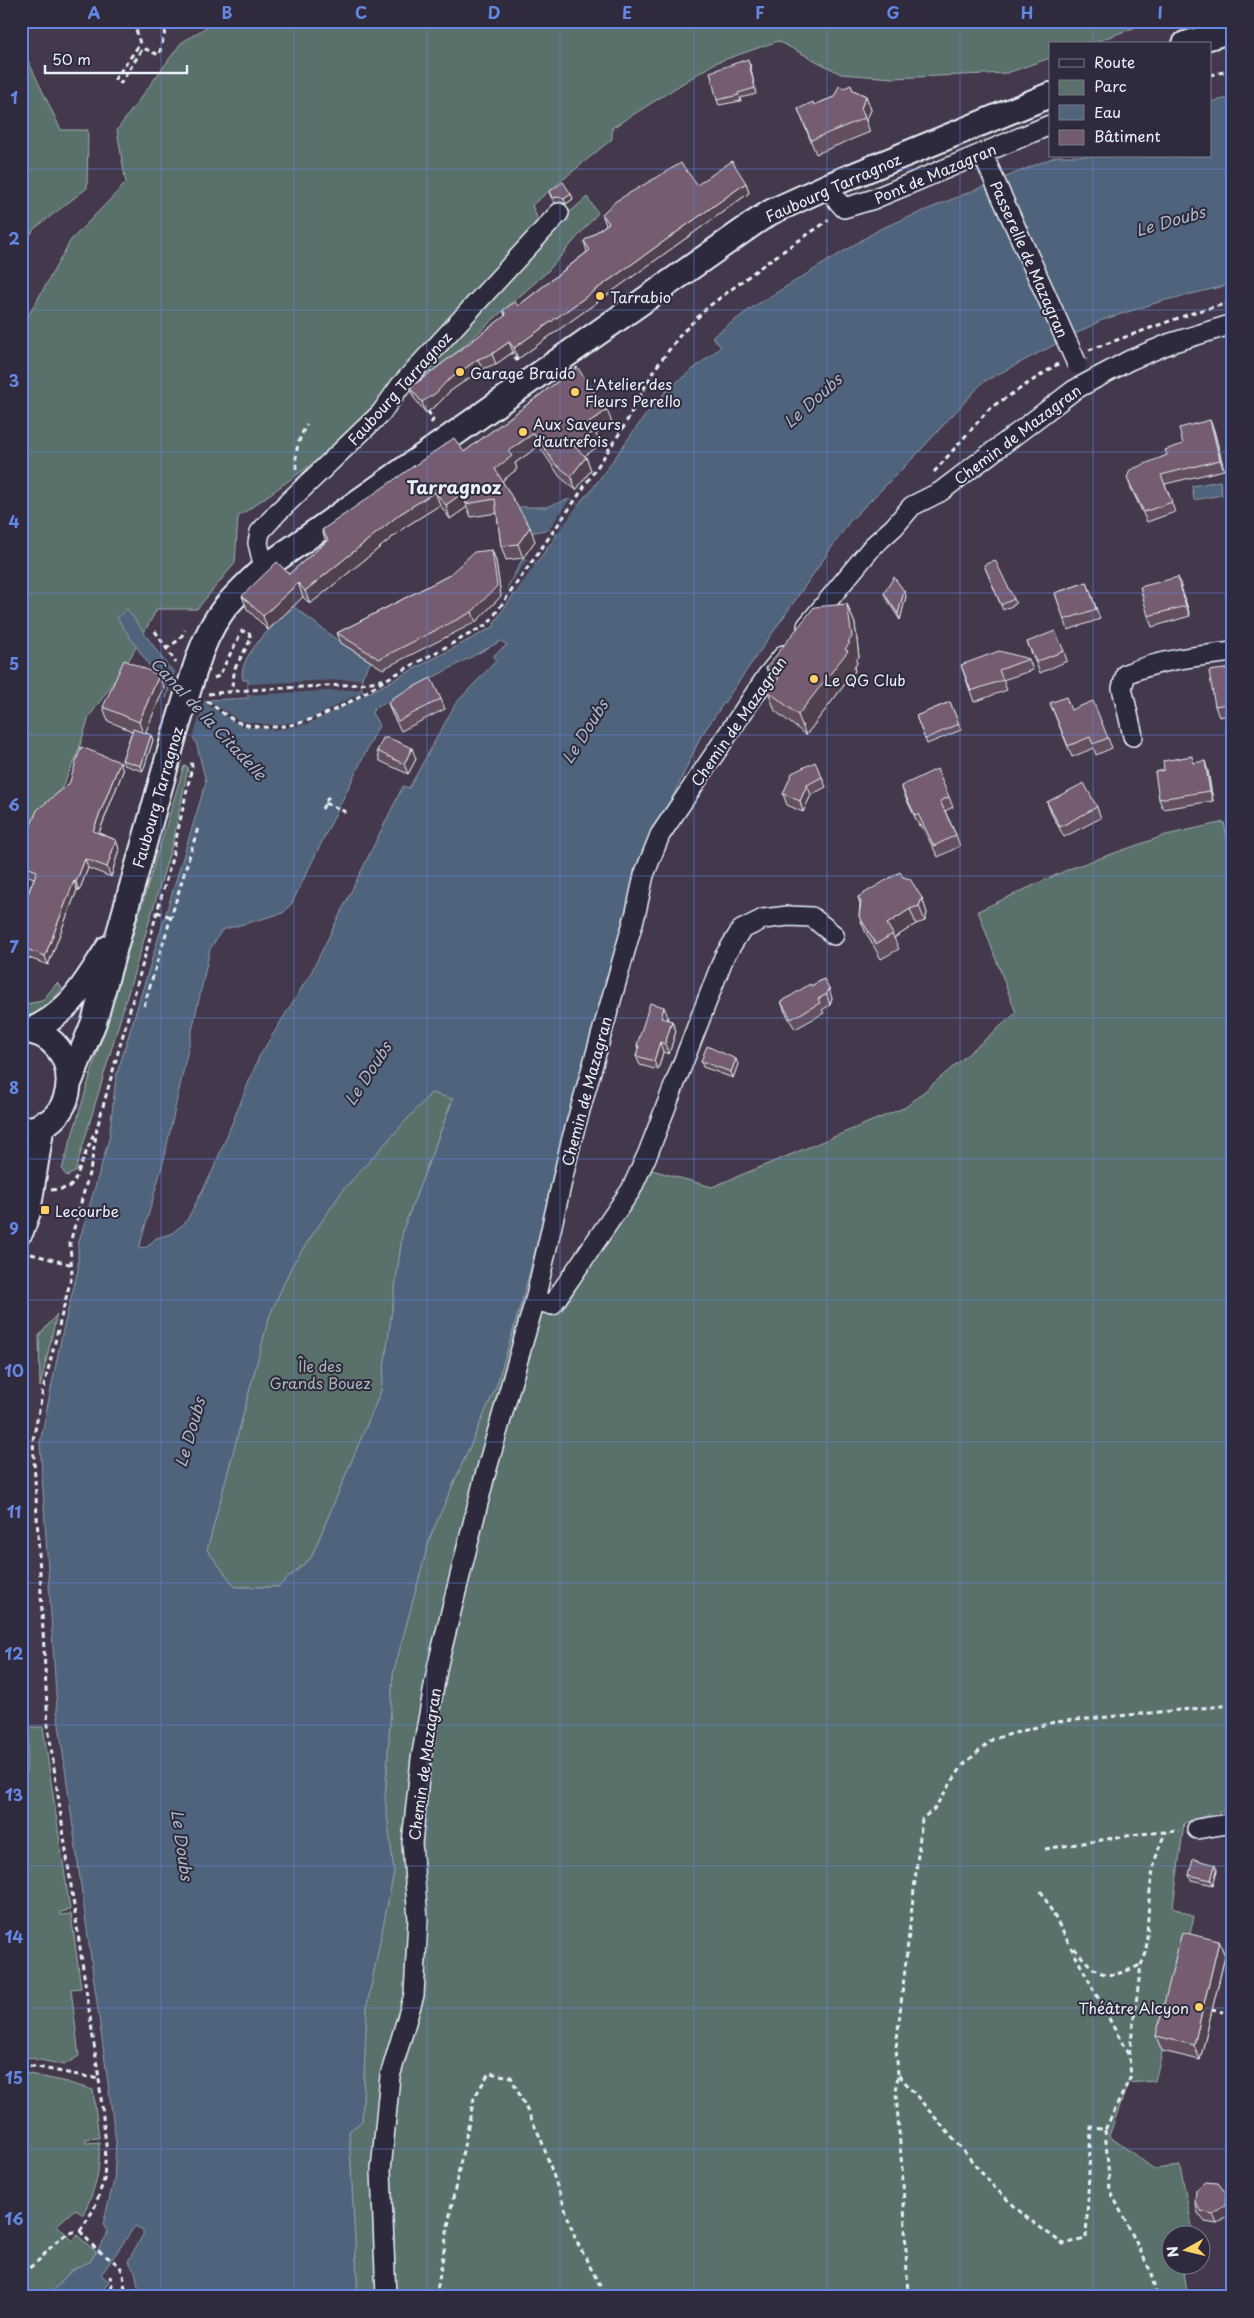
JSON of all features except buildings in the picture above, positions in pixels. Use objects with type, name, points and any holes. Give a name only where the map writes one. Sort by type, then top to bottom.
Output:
[{"type":"main road","points":[[1190,42],[1202,37],[1233,30]]},
{"type":"main road","name":"Faubourg Tarragnoz","points":[[32,1127],[53,1117],[62,1106],[68,1094],[70,1081],[94,1022],[175,733],[203,674],[202,643],[212,624],[229,601],[264,568],[771,212],[830,185],[1049,96]]},
{"type":"main road","name":"Faubourg Tarragnoz","points":[[25,1031],[48,1023],[62,1011],[79,992],[120,930]]},
{"type":"main road","points":[[25,1031],[42,1035],[54,1043],[68,1067],[70,1081]]},
{"type":"main road","points":[[22,1228],[28,1212],[32,1127]]},
{"type":"street","name":"Pont de Mazagran","points":[[844,208],[985,160],[1049,126]]},
{"type":"street","name":"Passerelle de Mazagran","points":[[985,160],[1086,383]]},
{"type":"street","points":[[830,185],[836,199],[844,208]]},
{"type":"street","name":"Faubourg Tarragnoz","points":[[264,568],[258,543],[260,532],[381,413],[400,386],[560,213]]},
{"type":"street","name":"Chemin de Mazagran","points":[[386,2297],[381,2170],[390,2076],[414,1995],[418,1919],[412,1843],[422,1759],[438,1664],[479,1497],[535,1300],[571,1142],[636,912],[644,875],[660,835],[767,676],[873,546],[894,527],[912,506],[940,492],[1086,383],[1130,360],[1163,346],[1233,324]]},
{"type":"street","points":[[1132,736],[1122,688],[1126,674],[1143,667],[1195,656],[1233,652]]},
{"type":"street","points":[[535,1300],[552,1305],[631,1190],[724,957],[740,930],[763,919],[788,916],[812,917],[834,936]]},
{"type":"street","points":[[1197,1829],[1233,1823]]},
{"type":"path","points":[[134,21],[140,44],[115,79],[121,83],[143,48],[159,55],[165,32],[181,21]]},
{"type":"path","points":[[1212,75],[1233,70]]},
{"type":"path","points":[[209,703],[241,723],[272,728],[307,722],[364,694],[386,679],[488,624],[574,502],[623,428],[654,370],[681,334],[708,307],[844,208]]},
{"type":"path","points":[[507,346],[518,361]]},
{"type":"path","points":[[428,411],[433,420]]},
{"type":"path","points":[[303,488],[296,469],[295,452],[298,440],[307,424]]},
{"type":"path","points":[[203,674],[219,676],[242,631],[249,632],[251,639],[235,668],[231,691],[361,684],[386,679]]},
{"type":"path","points":[[166,649],[180,639]]},
{"type":"path","points":[[21,2271],[28,2269],[56,2240],[71,2231],[80,2230],[94,2209],[104,2180],[106,2145],[99,2079],[48,1726],[34,1440],[73,1265],[70,1244],[91,1166],[97,1128],[171,862],[192,766],[188,752]]},
{"type":"path","points":[[322,809],[329,796]]},
{"type":"path","points":[[326,803],[346,812]]},
{"type":"path","points":[[144,1006],[198,828]]},
{"type":"path","points":[[157,912],[171,917]]},
{"type":"path","points":[[48,1190],[69,1188],[74,1182],[97,1128]]},
{"type":"path","points":[[31,1254],[73,1265]]},
{"type":"path","points":[[908,2297],[904,2182],[896,2093],[898,2074],[896,2048],[922,1819],[934,1809],[963,1765],[992,1739],[1055,1722],[1233,1705]]},
{"type":"path","points":[[1045,1849],[1081,1842],[1166,1832],[1152,1871],[1146,1953],[1141,1965],[1129,2056],[1131,2076],[1105,2130],[1110,2190],[1150,2270],[1157,2297]]},
{"type":"path","points":[[1042,1891],[1129,2056]]},
{"type":"path","points":[[1070,1944],[1097,1973],[1109,1975],[1125,1972],[1141,1965]]},
{"type":"path","points":[[1211,2010],[1223,2012]]},
{"type":"path","points":[[21,2064],[99,2079]]},
{"type":"path","points":[[436,2297],[452,2203],[474,2098],[489,2073],[511,2077],[542,2139],[575,2238],[606,2297]]},
{"type":"path","points":[[898,2074],[994,2187],[1026,2217],[1063,2244],[1086,2239],[1091,2128],[1105,2130]]},
{"type":"path","points":[[80,2230],[96,2249],[120,2266],[126,2297]]},
{"type":"path","points":[[109,2297],[112,2285],[110,2276]]},
{"type":"green space","points":[[216,21],[1152,21],[1095,42],[1049,42],[1049,58],[1007,73],[893,78],[841,74],[778,41],[715,63],[612,128],[612,139],[532,205],[544,235],[587,197],[598,213],[547,272],[408,395],[238,517],[235,563],[197,609],[157,609],[130,658],[89,717],[76,758],[62,787],[39,819],[21,860],[21,329],[71,240],[126,183],[117,130],[181,43]]},
{"type":"green space","points":[[21,46],[61,130],[88,130],[87,188],[34,229],[21,249]]},
{"type":"green space","points":[[184,766],[188,767],[174,838],[75,1172],[67,1176],[62,1169]]},
{"type":"green space","points":[[1224,822],[1233,870],[1233,1807],[1184,1823],[1173,1907],[1194,1917],[1159,2065],[1155,2081],[1128,2083],[1109,2136],[1154,2169],[1180,2166],[1192,2226],[1162,2226],[1162,2276],[1185,2276],[1188,2297],[358,2297],[349,2131],[362,2121],[367,2005],[394,1872],[385,1799],[393,1674],[430,1537],[496,1387],[523,1297],[562,1311],[652,1170],[712,1187],[906,1107],[1016,1013],[978,911],[1069,869],[1166,835]]},
{"type":"green space","points":[[57,983],[62,988],[49,1003],[34,1014],[21,1017],[21,1005],[42,1001]]},
{"type":"green space","name":"Île des Grands Bouez","points":[[431,1093],[453,1098],[403,1230],[381,1391],[311,1558],[278,1587],[235,1587],[207,1550],[269,1317],[292,1265],[343,1190]]},
{"type":"green space","points":[[57,1314],[40,1387],[39,1336]]},
{"type":"green space","points":[[30,1727],[43,1727],[70,1910],[60,1912],[60,1915],[71,1914],[81,1988],[71,1989],[79,2056],[64,2065],[21,2056],[21,1825]]},
{"type":"green space","points":[[21,2072],[93,2090],[99,2138],[86,2139],[86,2143],[99,2142],[99,2163],[92,2195],[83,2215],[75,2209],[57,2225],[73,2241],[77,2235],[96,2252],[90,2262],[71,2270],[49,2297],[21,2297]]},
{"type":"water","points":[[1233,97],[1233,284],[1162,301],[1102,320],[983,382],[916,455],[850,521],[701,736],[657,831],[596,1017],[523,1297],[496,1387],[430,1537],[393,1674],[385,1799],[394,1872],[367,2005],[362,2121],[349,2131],[358,2297],[140,2297],[135,2271],[128,2261],[143,2235],[143,2230],[135,2226],[101,2275],[109,2281],[98,2297],[49,2297],[71,2271],[90,2262],[107,2235],[103,2224],[114,2181],[116,2142],[57,1710],[40,1443],[62,1334],[78,1270],[78,1245],[109,1139],[116,1077],[206,782],[196,742],[166,697],[169,686],[157,680],[151,673],[153,671],[117,618],[127,609],[167,665],[208,704],[210,700],[248,698],[248,680],[243,680],[242,671],[245,661],[260,640],[293,606],[341,643],[371,662],[361,682],[362,691],[365,695],[495,626],[494,623],[514,594],[507,588],[523,558],[535,565],[557,535],[549,529],[531,533],[516,507],[546,507],[570,499],[578,505],[588,495],[644,417],[668,389],[721,347],[712,337],[753,307],[880,229],[1052,158],[1212,158],[1212,102]],"holes":[[[501,641],[507,645],[494,655],[496,661],[456,703],[409,788],[403,786],[312,971],[259,1057],[213,1170],[186,1222],[171,1234],[156,1238],[147,1247],[139,1248],[163,1163],[210,949],[222,930],[283,913],[292,903],[379,725],[372,713],[374,709]],[[431,1093],[453,1099],[403,1230],[381,1391],[311,1558],[278,1587],[235,1587],[207,1550],[269,1317],[292,1265],[343,1190]]]},
{"type":"water","points":[[1220,481],[1222,495],[1194,500],[1192,486]]},
{"type":"pier","points":[[570,499],[578,505],[557,534],[549,529]]},
{"type":"pier","points":[[527,560],[535,565],[514,594],[507,588]]},
{"type":"pier","points":[[176,670],[205,699],[192,740],[166,701]]},
{"type":"pier","points":[[361,679],[361,689],[248,695],[248,684]]},
{"type":"pier","points":[[362,692],[365,695],[308,724],[274,730],[241,726],[208,705],[209,701],[240,721],[274,725],[308,720]]},
{"type":"place","name":"Tarrabio","points":[[600,296]]},
{"type":"place","name":"Garage Braido","points":[[460,372]]},
{"type":"place","name":"L'Atelier des Fleurs Perello","points":[[575,392]]},
{"type":"place","name":"Aux Saveurs d'autrefois","points":[[523,432]]},
{"type":"place","name":"Le QG Club","points":[[814,679]]},
{"type":"place","name":"Lecourbe","points":[[45,1210]]},
{"type":"place","name":"Théâtre Alcyon","points":[[1199,2007]]},
{"type":"district","name":"Tarragnoz","points":[[454,486]]},
{"type":"water label","name":"Le Doubs","points":[[1170,220]]},
{"type":"water label","name":"Le Doubs","points":[[812,400]]},
{"type":"water label","name":"Canal de la Citadelle","points":[[209,718]]},
{"type":"water label","name":"Le Doubs","points":[[584,731]]},
{"type":"water label","name":"Le Doubs","points":[[367,1073]]},
{"type":"water label","name":"Le Doubs","points":[[189,1432]]},
{"type":"water label","name":"Le Doubs","points":[[183,1845]]}]
